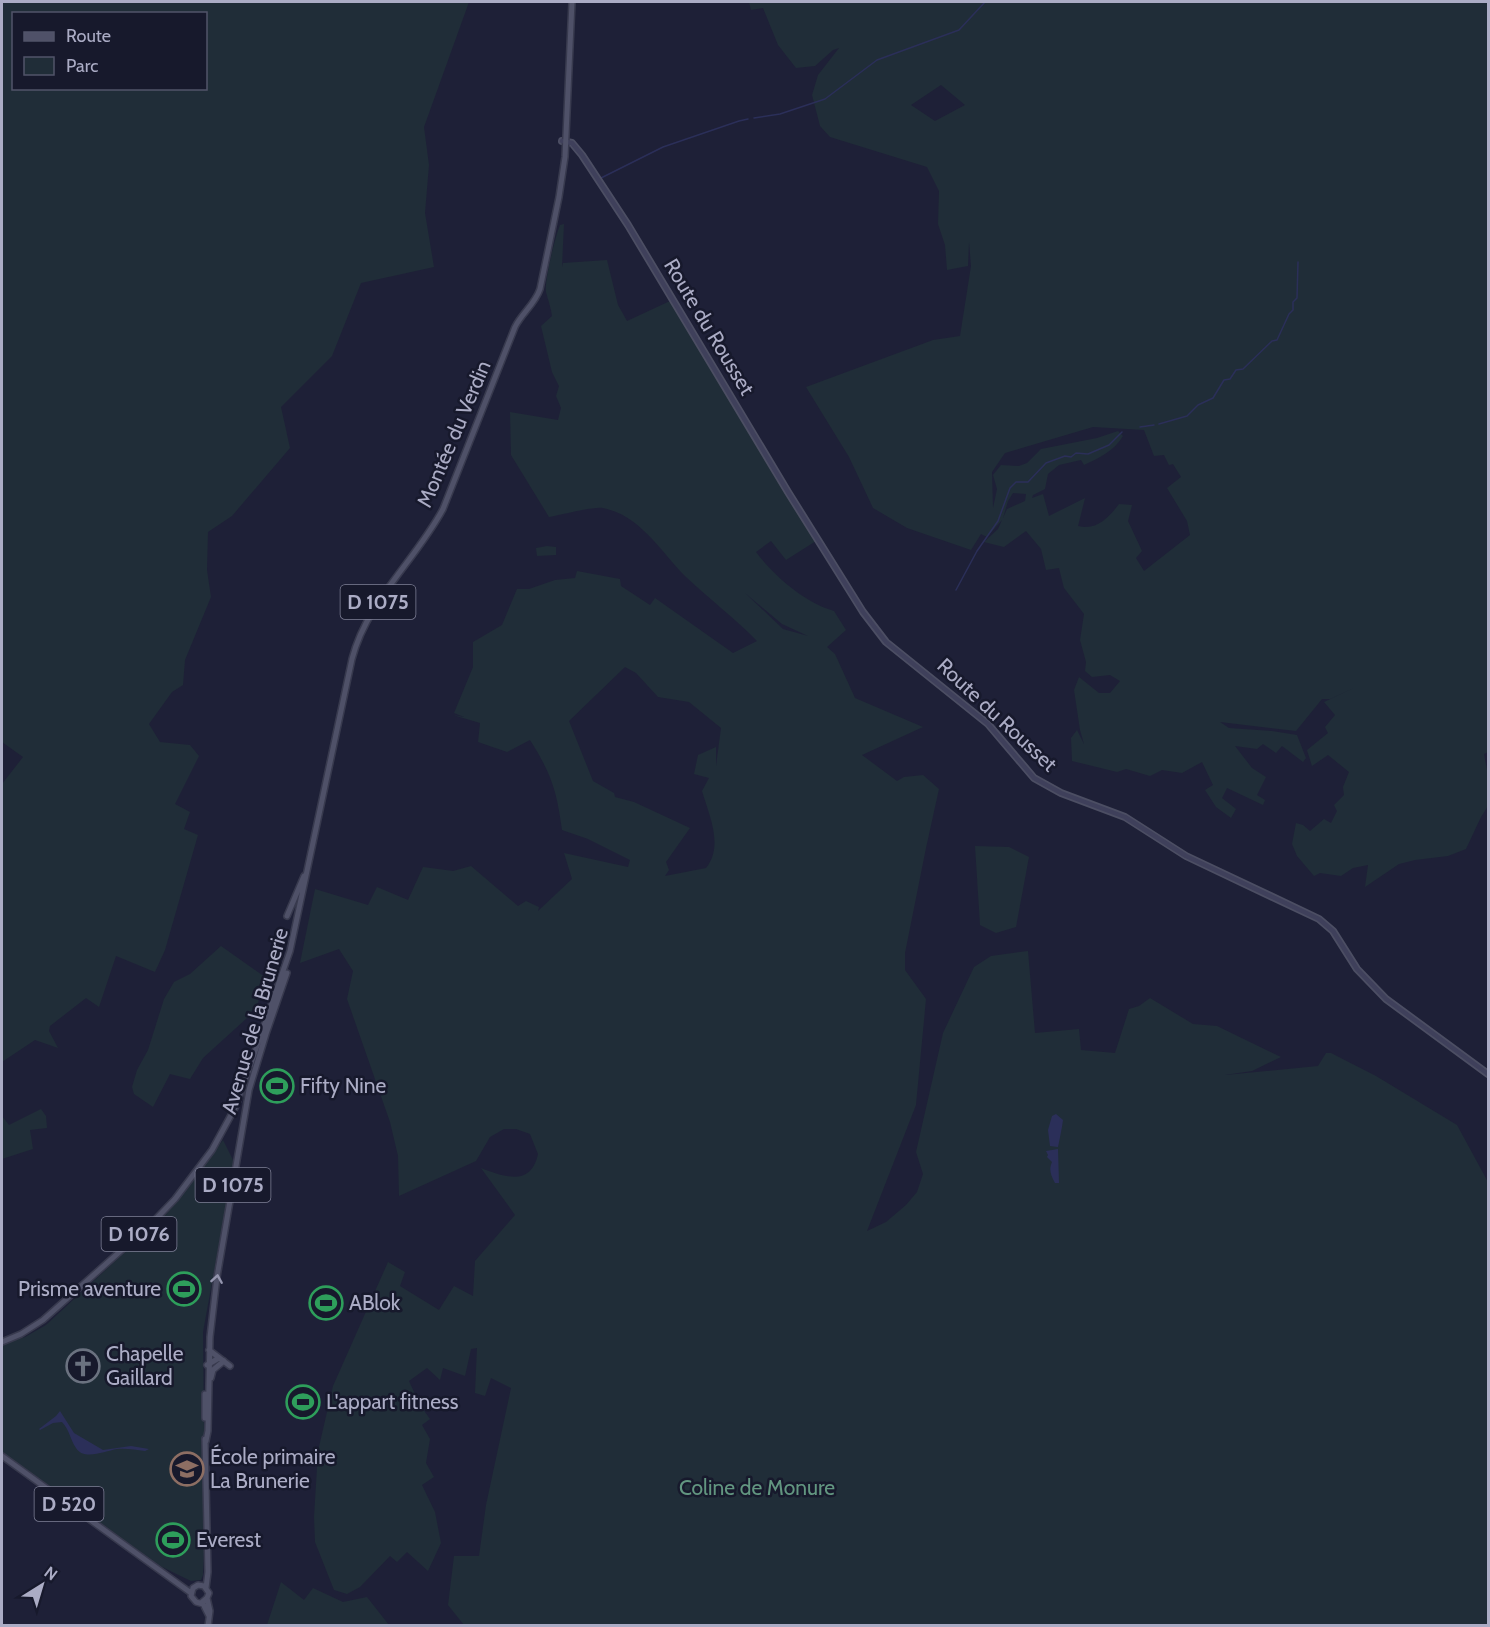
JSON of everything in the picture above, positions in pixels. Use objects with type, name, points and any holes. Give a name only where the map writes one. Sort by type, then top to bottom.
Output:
[{"type":"main road","name":"D 1075","points":[[564,144],[572,2]]},
{"type":"main road","name":"Route du Rousset","points":[[564,144],[576,149],[586,159],[634,234],[828,556],[835,573],[842,579],[862,612],[886,642],[987,724],[1034,778],[1061,793],[1125,817],[1186,856],[1319,919],[1333,931],[1357,969],[1380,994],[1488,1074]]},
{"type":"main road","name":"Montée du Verdin","points":[[318,825],[352,659],[360,633],[376,606],[432,527],[446,502],[520,317],[536,299],[540,289],[561,185],[564,144]]},
{"type":"main road","name":"D 1075","points":[[240,1093],[284,971],[318,825]]},
{"type":"main road","name":"Avenue de la Brunerie","points":[[201,1586],[208,1572],[207,1365],[217,1277],[249,1090],[295,946],[318,825]]},
{"type":"main road","points":[[287,916],[308,867]]},
{"type":"main road","name":"D 1075","points":[[240,1093],[266,1034]]},
{"type":"main road","name":"D 1076","points":[[2,1342],[21,1334],[43,1320],[161,1213],[187,1185],[212,1150],[240,1093]]},
{"type":"main road","points":[[209,1350],[230,1366]]},
{"type":"main road","points":[[207,1365],[221,1359]]},
{"type":"main road","points":[[209,1406],[212,1373],[221,1359]]},
{"type":"main road","name":"Avenue de la Brunerie","points":[[206,1441],[209,1406],[207,1365]]},
{"type":"main road","name":"D 520","points":[[2,1456],[191,1593]]},
{"type":"main road","name":"D 520","points":[[170,1577],[201,1586]]},
{"type":"main road","points":[[208,1626],[209,1616],[207,1598],[208,1593],[201,1586],[191,1593],[194,1600],[201,1603],[209,1616]]},
{"type":"main road","points":[[201,1603],[207,1598]]},
{"type":"green space","points":[[2,2],[469,2],[424,127],[429,165],[425,213],[434,267],[361,283],[332,356],[281,407],[290,448],[232,516],[208,532],[207,570],[211,597],[185,660],[183,685],[172,692],[149,724],[160,742],[190,745],[199,756],[175,804],[190,812],[184,829],[198,835],[165,950],[155,972],[116,956],[99,1007],[86,998],[50,1026],[49,1031],[58,1048],[35,1040],[2,1062],[2,784],[23,757],[2,742]]},
{"type":"green space","points":[[749,2],[1488,2],[1488,752],[1484,754],[1488,775],[1488,806],[1466,849],[1448,856],[1399,864],[1365,887],[1368,865],[1353,868],[1341,876],[1320,873],[1314,876],[1297,856],[1292,844],[1296,823],[1310,831],[1324,819],[1331,823],[1337,811],[1334,805],[1344,795],[1343,787],[1349,772],[1328,755],[1312,766],[1307,750],[1328,733],[1325,727],[1335,715],[1324,702],[1358,686],[1330,699],[1322,699],[1296,731],[1220,722],[1229,728],[1297,735],[1306,758],[1303,762],[1282,746],[1276,753],[1263,744],[1257,749],[1235,746],[1252,768],[1266,777],[1257,795],[1265,800],[1263,805],[1227,788],[1222,798],[1236,809],[1231,818],[1216,807],[1205,790],[1213,785],[1202,762],[1182,773],[1162,770],[1150,776],[1126,769],[1117,772],[1072,761],[1071,738],[1077,730],[1084,744],[1074,690],[1079,677],[1099,693],[1110,693],[1120,681],[1110,675],[1092,677],[1085,671],[1086,662],[1080,640],[1084,614],[1064,588],[1059,568],[1046,570],[1041,549],[1026,531],[1004,547],[984,542],[998,529],[1002,520],[987,537],[981,534],[971,550],[907,528],[873,508],[849,457],[806,387],[933,340],[960,336],[971,266],[969,242],[968,266],[947,270],[945,245],[938,224],[939,191],[927,167],[830,137],[820,126],[812,95],[818,75],[839,48],[833,50],[815,66],[796,68],[778,45],[763,8],[751,10]],"holes":[[[941,85],[965,105],[935,121],[911,105]],[[1093,427],[1144,430],[1154,456],[1164,455],[1169,465],[1173,464],[1181,477],[1167,488],[1187,521],[1190,535],[1144,571],[1136,558],[1142,551],[1128,521],[1132,505],[1119,504],[1102,522],[1085,527],[1078,526],[1085,498],[1049,516],[1043,494],[1032,498],[1033,495],[1045,489],[1048,474],[1059,465],[1081,460],[1084,465],[1111,450],[1123,436],[1118,431],[1097,438],[1041,449],[1027,463],[1019,466],[1001,465],[993,475],[997,489],[993,508],[992,472],[1005,453]],[[1013,493],[1026,494],[1025,501],[1007,509],[1003,518]]]},
{"type":"green space","name":"Coline de Monure","points":[[564,224],[562,267],[563,263],[607,260],[618,305],[627,321],[670,301],[816,541],[786,560],[771,541],[756,552],[791,588],[812,602],[834,611],[846,630],[827,647],[835,654],[855,698],[923,727],[862,755],[897,781],[904,777],[923,775],[939,789],[905,953],[905,970],[926,999],[916,1105],[867,1231],[886,1222],[917,1192],[923,1174],[916,1152],[943,1033],[974,967],[991,956],[1028,951],[1035,1033],[1079,1029],[1081,1050],[1115,1053],[1129,1009],[1139,1006],[1150,998],[1193,1024],[1217,1026],[1281,1057],[1252,1071],[1225,1075],[1318,1066],[1326,1053],[1331,1053],[1376,1076],[1457,1125],[1488,1182],[1488,1625],[464,1625],[448,1605],[454,1556],[479,1556],[486,1505],[511,1388],[491,1378],[485,1396],[475,1393],[477,1348],[471,1349],[465,1376],[443,1368],[440,1380],[427,1368],[409,1381],[420,1405],[430,1419],[422,1425],[430,1439],[426,1463],[434,1477],[422,1485],[435,1512],[441,1543],[428,1571],[407,1552],[397,1562],[390,1556],[360,1587],[347,1594],[334,1590],[315,1542],[314,1517],[318,1451],[333,1386],[388,1262],[405,1272],[400,1286],[439,1310],[454,1286],[473,1296],[475,1261],[515,1215],[481,1168],[516,1177],[529,1171],[538,1154],[530,1134],[516,1129],[504,1129],[490,1137],[476,1161],[399,1196],[398,1156],[390,1122],[347,999],[353,971],[339,949],[300,963],[315,889],[368,905],[377,887],[408,900],[423,867],[453,871],[471,866],[518,906],[526,901],[539,907],[538,911],[572,879],[564,853],[628,867],[630,860],[588,839],[562,830],[552,783],[530,740],[507,752],[478,742],[480,723],[453,715],[464,717],[454,713],[473,667],[473,642],[502,625],[517,589],[529,589],[555,580],[575,578],[577,571],[620,579],[621,586],[650,605],[655,598],[733,653],[757,641],[686,577],[649,536],[628,518],[603,508],[585,509],[549,517],[511,455],[510,412],[558,420],[561,408],[556,396],[559,386],[552,372],[541,326],[552,316],[546,287],[550,259],[560,225]],"holes":[[[745,593],[782,624],[808,636],[783,629]],[[625,667],[636,673],[658,697],[689,702],[721,728],[716,766],[716,747],[698,755],[694,774],[709,778],[702,791],[711,820],[714,850],[706,868],[665,876],[669,870],[666,862],[690,828],[634,802],[615,797],[614,793],[593,781],[569,721]]]},
{"type":"green space","points":[[556,547],[556,555],[537,556],[536,548]]},
{"type":"green space","points":[[975,846],[1009,847],[1029,857],[1016,927],[996,933],[980,925]]},
{"type":"green space","points":[[221,946],[265,977],[258,1003],[247,1018],[203,1058],[190,1079],[170,1074],[153,1107],[134,1094],[132,1087],[137,1070],[148,1050],[164,999],[174,982],[190,974]]},
{"type":"green space","points":[[41,1109],[46,1116],[47,1128],[30,1130],[33,1149],[2,1159],[2,1116],[9,1125]]},
{"type":"green space","points":[[223,1140],[234,1162],[203,1332],[205,1527],[203,1575],[201,1580],[191,1581],[160,1566],[2,1452],[2,1344],[25,1337],[46,1325],[167,1213]]},
{"type":"green space","points":[[281,1582],[304,1600],[313,1588],[343,1602],[367,1597],[389,1625],[267,1625]]},
{"type":"water","points":[[1056,1114],[1063,1120],[1058,1147],[1050,1146],[1048,1130],[1052,1116]]},
{"type":"water","points":[[1058,1149],[1059,1183],[1055,1183],[1050,1172],[1052,1162],[1047,1157],[1046,1151]]},
{"type":"water","points":[[60,1411],[74,1433],[103,1450],[131,1446],[149,1449],[145,1451],[117,1449],[84,1454],[76,1448],[62,1422],[39,1429]]},
{"type":"waterway","points":[[754,118],[780,114],[825,99],[877,60],[959,30],[985,2]]},
{"type":"waterway","points":[[601,178],[663,147],[748,119]]},
{"type":"waterway","points":[[1159,424],[1187,416],[1198,405],[1213,398],[1224,380],[1230,379],[1236,370],[1243,369],[1272,341],[1277,340],[1293,310],[1293,302],[1297,298],[1298,262]]},
{"type":"waterway","points":[[1140,427],[1154,425]]},
{"type":"waterway","points":[[956,590],[977,551],[998,521],[1010,488],[1016,482],[1028,482],[1046,463],[1065,456],[1071,457],[1076,453],[1088,454],[1109,445],[1122,432]]},
{"type":"place","name":"Fifty Nine","points":[[277,1086]]},
{"type":"place","name":"Prisme aventure","points":[[184,1289]]},
{"type":"place","name":"ABlok","points":[[326,1303]]},
{"type":"place","name":"Chapelle Gaillard","points":[[83,1366]]},
{"type":"place","name":"L'appart fitness","points":[[303,1402]]},
{"type":"place","name":"École primaire La Brunerie","points":[[187,1469]]},
{"type":"place","name":"Everest","points":[[173,1540]]}]
